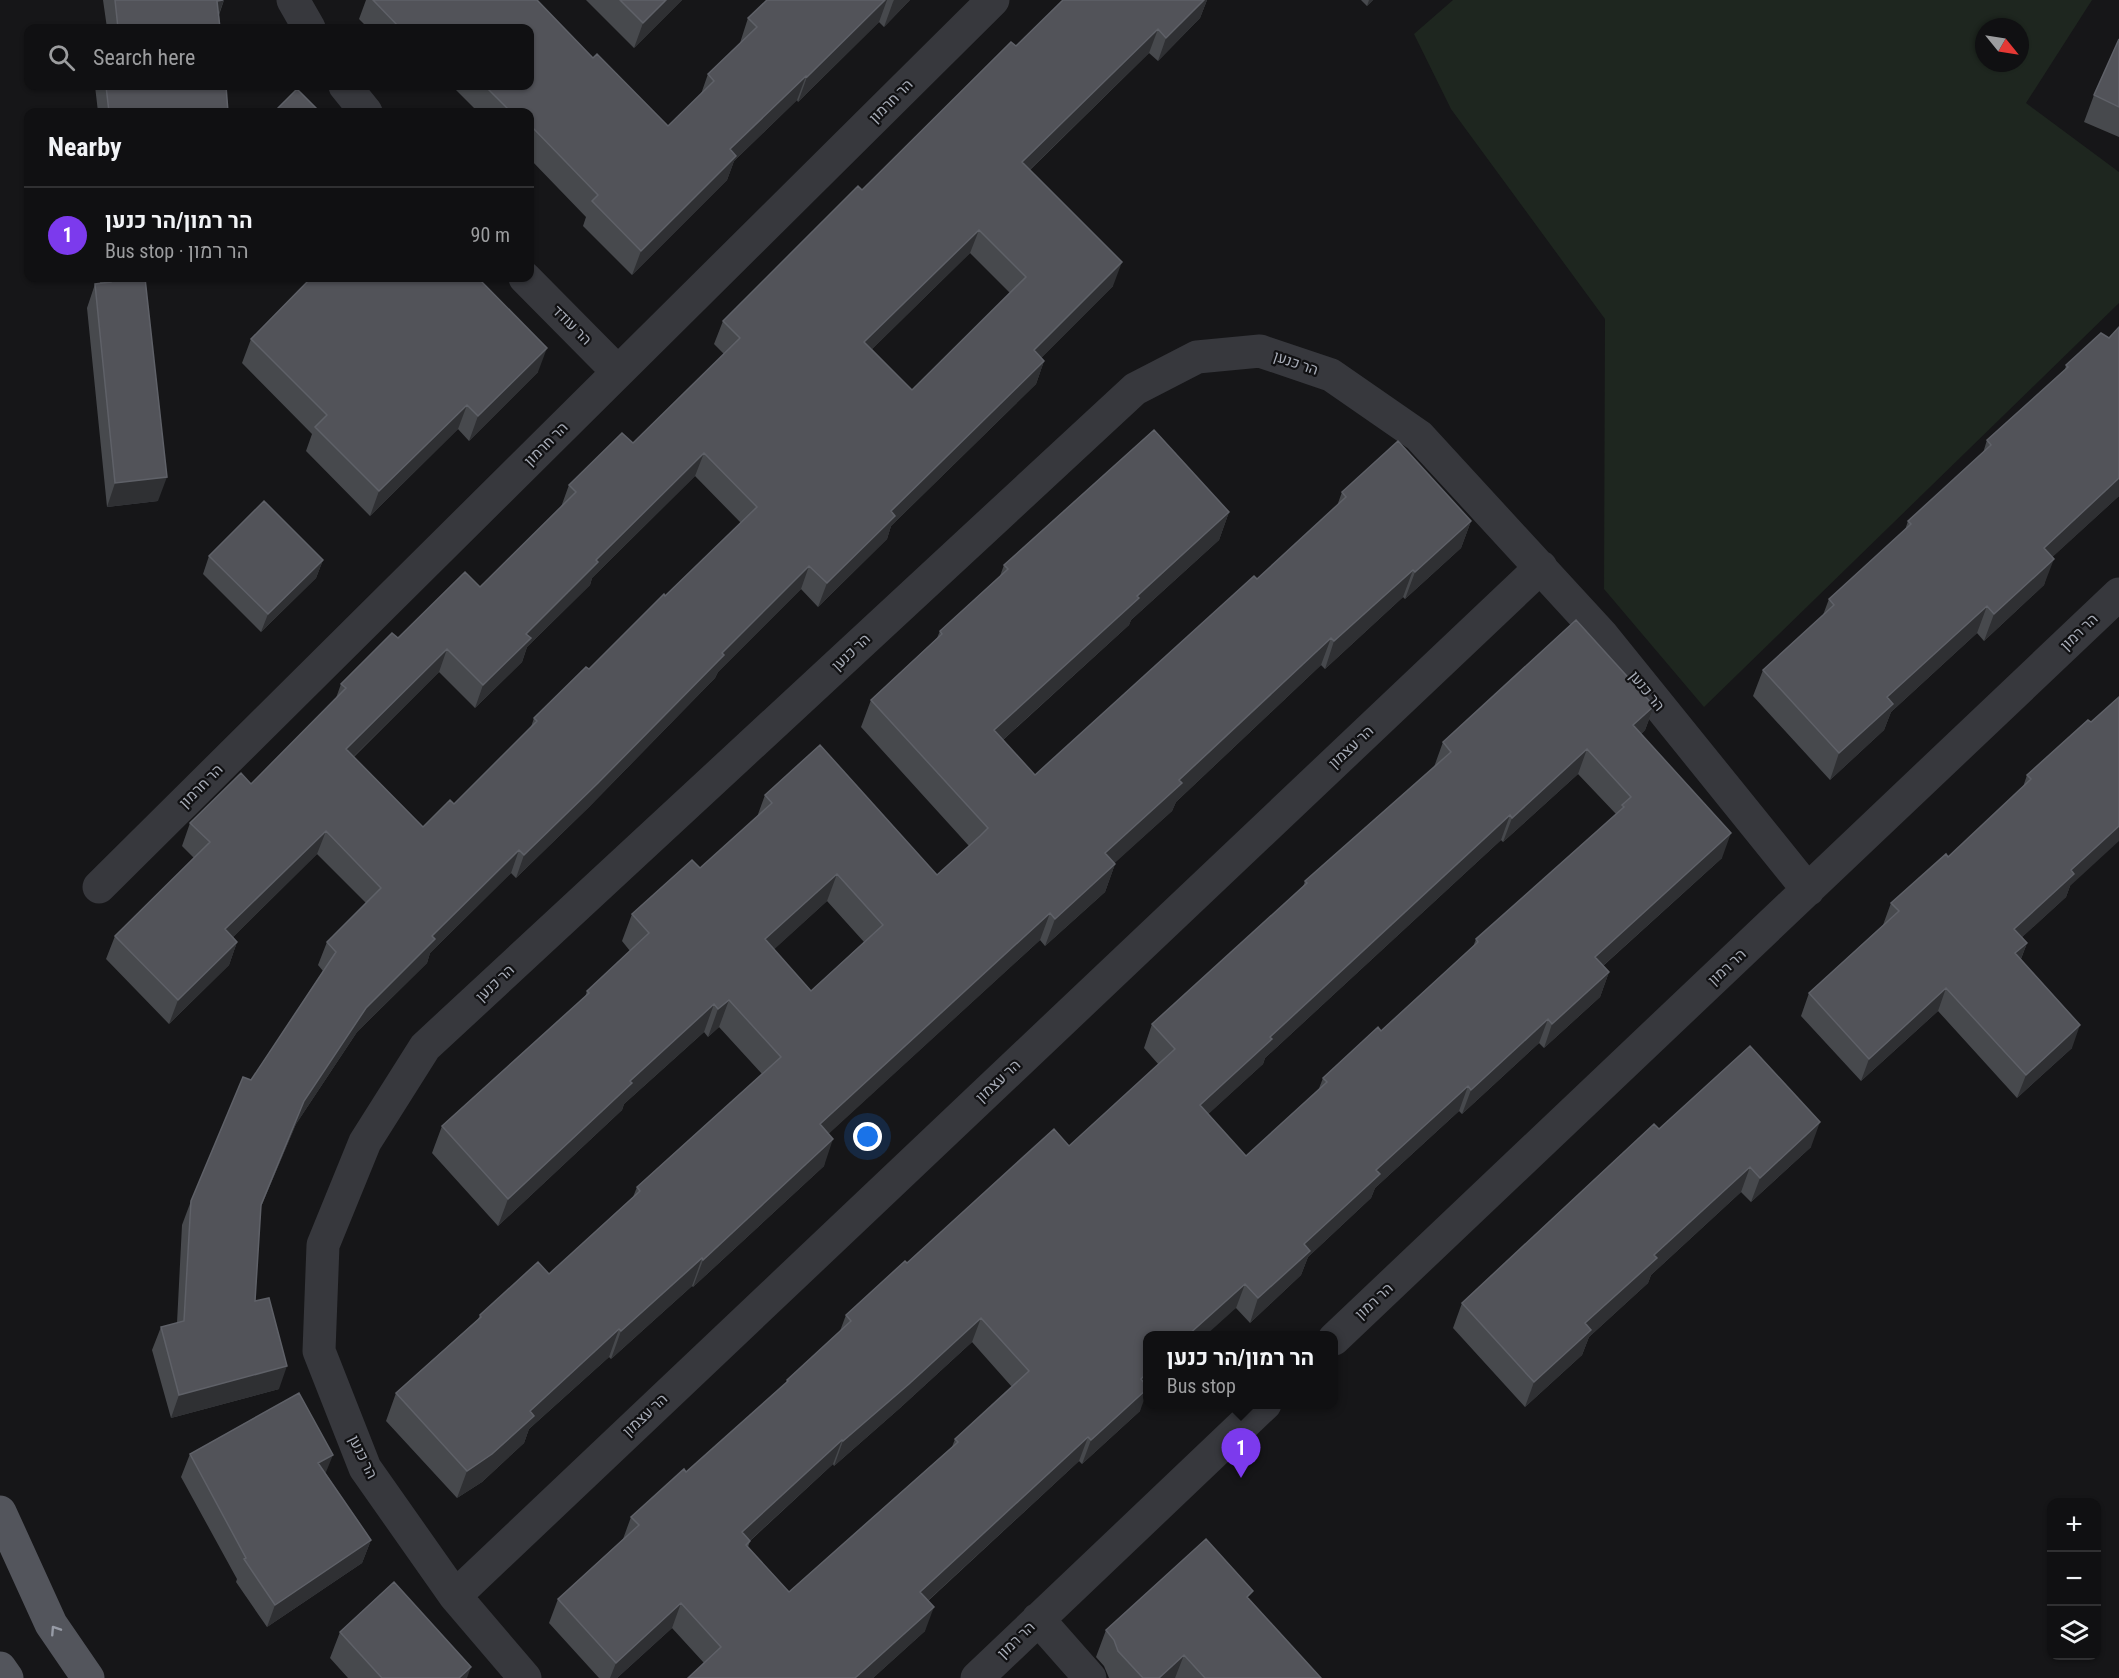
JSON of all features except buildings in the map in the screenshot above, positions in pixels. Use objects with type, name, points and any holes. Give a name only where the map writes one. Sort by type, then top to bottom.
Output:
[{"type":"main road","points":[[0,1512],[51,1624],[88,1678]]},
{"type":"main road","points":[[0,1668],[7,1678]]},
{"type":"street","points":[[293,0],[307,24]]},
{"type":"street","name":"הר חרמון","points":[[99,887],[993,0]]},
{"type":"street","points":[[348,90],[363,108]]},
{"type":"street","name":"הר עודד","points":[[529,282],[618,372]]},
{"type":"street","name":"הר כנען","points":[[525,1678],[455,1596],[365,1468],[319,1352],[323,1245],[365,1142],[425,1047],[1135,389],[1197,357],[1260,351],[1331,375],[1419,436],[1603,636],[1808,890]]},
{"type":"street","name":"הר עצמון","points":[[455,1596],[1541,567]]},
{"type":"street","name":"הר רמון","points":[[1338,1335],[2119,594]]},
{"type":"street","name":"הר רמון","points":[[977,1678],[1260,1409]]},
{"type":"street","points":[[1038,1619],[1090,1678]]},
{"type":"shaded area","points":[[1453,0],[2092,0],[2026,103],[2119,172],[2119,303],[1704,707],[1604,589],[1605,319],[1451,109],[1414,34]]},
{"type":"place","name":"הר רמון/הר כנען","points":[[1241,1478]]}]
